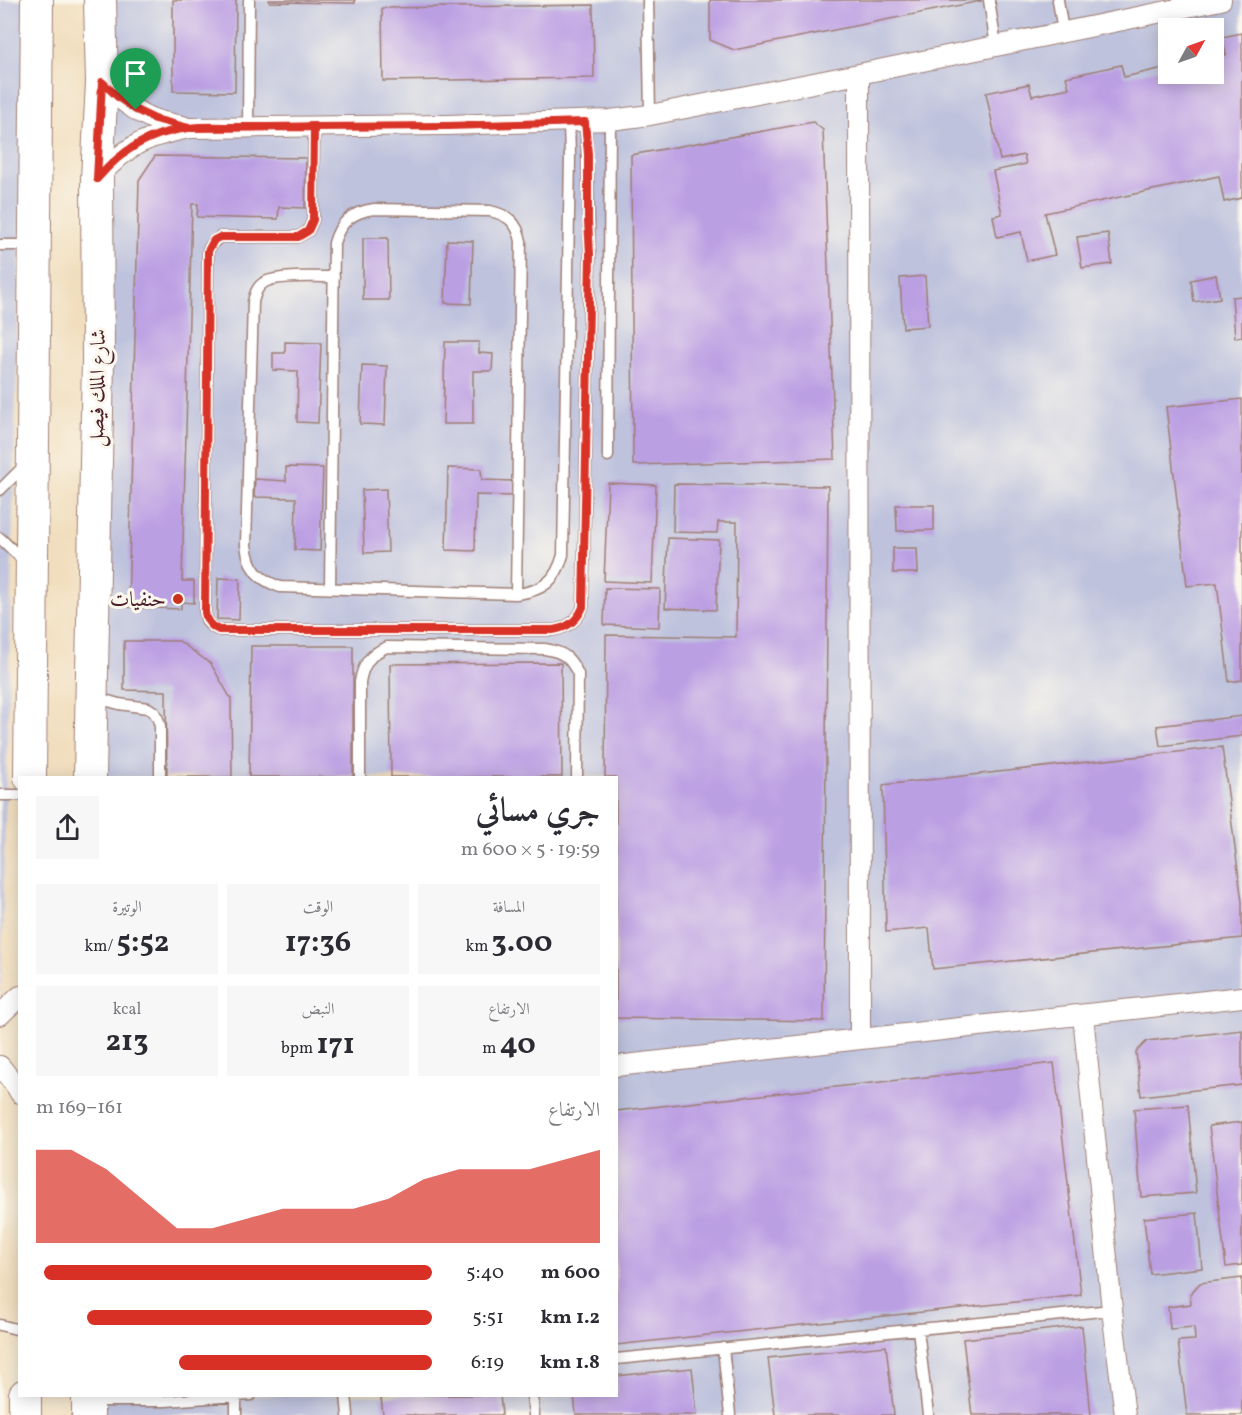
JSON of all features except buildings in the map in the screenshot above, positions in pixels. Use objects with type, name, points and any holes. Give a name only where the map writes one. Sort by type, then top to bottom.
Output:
[{"type":"main road","points":[[30,776],[37,0]]},
{"type":"main road","name":"شارع الملك فيصل","points":[[90,776],[98,360],[97,179],[102,82],[100,0]]},
{"type":"main road","points":[[25,1397],[25,1415]]},
{"type":"street","points":[[97,179],[119,156],[132,147],[158,134],[189,128],[447,126],[610,120],[650,115],[859,74],[1221,0]]},
{"type":"street","points":[[859,74],[860,1040]]},
{"type":"street","points":[[102,82],[136,110],[155,119],[189,128]]},
{"type":"street","points":[[618,1066],[1242,997]]},
{"type":"street","points":[[0,1015],[18,998]]},
{"type":"street","points":[[1083,1015],[1112,1310],[1125,1415]]},
{"type":"street","points":[[0,1066],[18,1090]]},
{"type":"lane","points":[[248,127],[249,0]]},
{"type":"lane","points":[[648,0],[650,115]]},
{"type":"lane","points":[[989,0],[996,46]]},
{"type":"lane","points":[[1058,0],[1063,32]]},
{"type":"lane","points":[[608,456],[610,120]]},
{"type":"lane","points":[[314,126],[313,220],[308,231],[298,237],[220,237],[214,240],[208,251],[205,612],[208,622],[219,630],[553,630],[568,626],[580,615],[583,607],[590,254],[588,154],[577,122]]},
{"type":"lane","points":[[334,277],[272,279],[259,287],[252,302],[246,545],[252,568],[269,584],[280,587],[516,594],[529,593],[542,588],[560,568],[563,555],[570,180],[577,122]]},
{"type":"lane","points":[[330,588],[334,243],[337,233],[352,215],[362,210],[490,211],[509,218],[519,232],[521,241],[516,594]]},
{"type":"lane","points":[[0,245],[34,245]]},
{"type":"lane","points":[[0,490],[32,457]]},
{"type":"lane","points":[[0,538],[31,569]]},
{"type":"lane","points":[[360,776],[361,673],[371,656],[387,647],[545,649],[566,656],[578,674],[577,776]]},
{"type":"lane","points":[[91,692],[110,702],[148,708],[154,712],[160,726],[160,776]]},
{"type":"lane","points":[[0,795],[18,795]]},
{"type":"lane","points":[[618,1359],[1112,1310]]},
{"type":"lane","points":[[0,1325],[18,1330]]},
{"type":"lane","points":[[918,1329],[928,1415]]},
{"type":"lane","points":[[723,1348],[730,1415]]},
{"type":"lane","points":[[88,1404],[222,1397]]},
{"type":"lane","points":[[236,1397],[236,1415]]},
{"type":"lane","points":[[346,1397],[348,1415]]},
{"type":"lane","points":[[532,1397],[534,1415]]},
{"type":"shaded area","points":[[0,0],[26,0],[0,1020]]},
{"type":"shaded area","points":[[101,0],[1242,0],[1242,1415],[99,1415],[98,1397],[618,1397],[618,776],[90,776]]},
{"type":"place","name":"حنفيات","points":[[178,599]]},
{"type":"route","points":[[136,110],[102,82],[97,179],[119,156],[158,134],[189,128],[248,127],[314,126],[313,220],[308,231],[298,237],[220,237],[214,240],[208,251],[205,617],[212,627],[219,630],[553,630],[568,626],[574,621],[580,615],[583,607],[590,254],[585,122],[447,126],[314,126],[189,128],[155,119],[136,110]]}]
